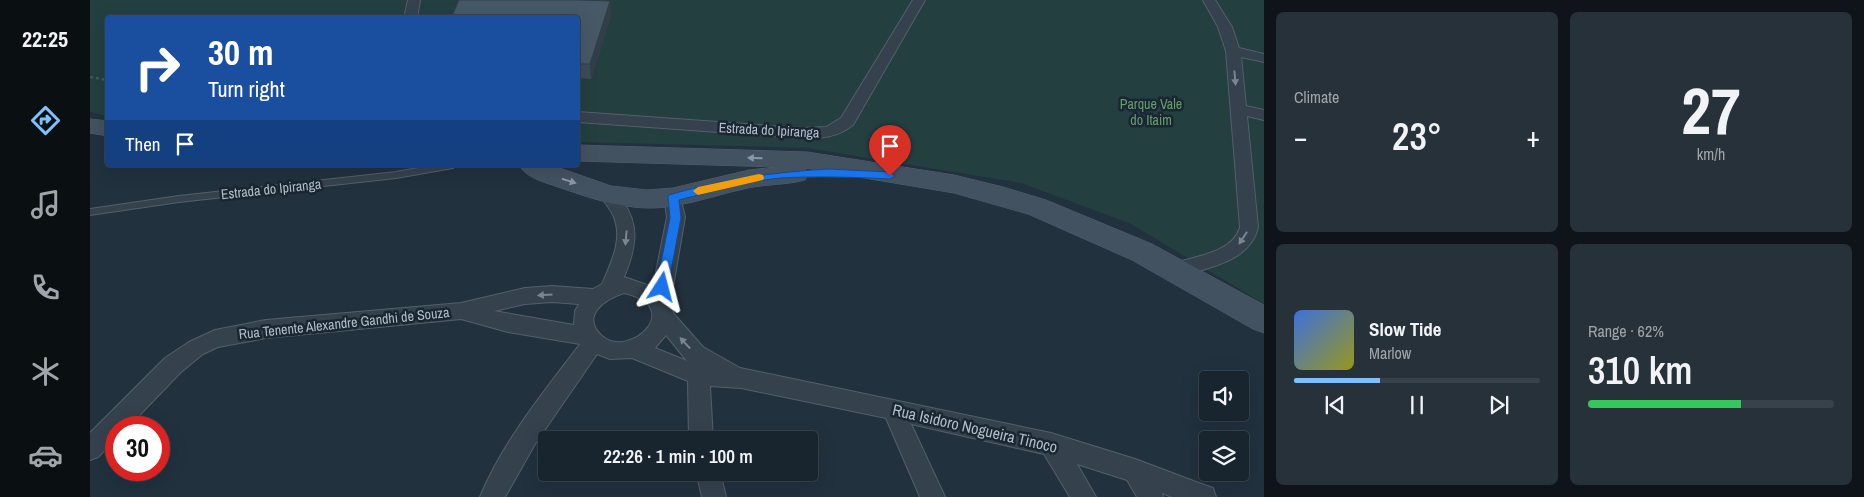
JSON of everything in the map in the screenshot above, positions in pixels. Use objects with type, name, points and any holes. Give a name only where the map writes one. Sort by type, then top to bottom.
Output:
[{"type":"main road","points":[[90,126],[105,128]]},
{"type":"main road","points":[[580,153],[807,160],[962,186],[1003,196],[1037,207],[1142,252],[1264,320]]},
{"type":"main road","points":[[609,195],[606,174],[608,165],[617,153]]},
{"type":"main road","points":[[656,154],[673,197]]},
{"type":"main road","points":[[535,167],[548,174],[609,195],[647,200],[673,197],[749,179],[780,175],[855,173],[907,177]]},
{"type":"street","points":[[411,15],[414,0]]},
{"type":"street","name":"Estrada do Ipiranga","points":[[580,117],[802,133],[831,132],[840,128],[847,121],[918,0]]},
{"type":"street","points":[[1175,270],[1222,255],[1238,246],[1246,238],[1256,213],[1238,109],[1233,51],[1225,27],[1209,0]]},
{"type":"street","points":[[1233,51],[1264,58]]},
{"type":"street","points":[[1238,109],[1264,116]]},
{"type":"street","points":[[609,195],[622,214],[626,229],[624,254],[602,292],[586,306],[583,316],[584,327],[591,339],[605,348],[619,351],[634,349],[649,342],[659,330],[676,218],[673,197]]},
{"type":"street","points":[[602,292],[624,285],[639,287],[651,293],[701,367],[701,431]]},
{"type":"street","name":"Rua Tenente Alexandre Gandhi de Souza","points":[[90,449],[173,365],[196,348],[215,339],[266,329],[461,311],[525,296],[602,292]]},
{"type":"street","name":"Rua Tenente Alexandre Gandhi de Souza","points":[[461,311],[491,320],[591,339]]},
{"type":"street","points":[[492,497],[509,462],[591,339]]},
{"type":"street","name":"Rua Isidoro Nogueira Tinoco","points":[[634,349],[674,367],[701,367],[741,378],[1051,444],[1135,471],[1204,497]]},
{"type":"street","points":[[893,409],[933,497]]},
{"type":"street","points":[[1051,444],[1084,497]]},
{"type":"street","points":[[1135,471],[1151,497]]},
{"type":"street","points":[[710,481],[714,497]]},
{"type":"lane","name":"Estrada do Ipiranga","points":[[90,212],[179,199],[396,175],[442,167]]},
{"type":"path","points":[[90,77],[105,80]]},
{"type":"green space","name":"Parque Vale do Itaim","points":[[90,0],[1264,0],[1264,304],[1131,224],[1021,183],[807,148],[580,142],[580,15],[105,15],[105,116],[90,112]]},
{"type":"building","points":[[459,0],[610,1],[590,64],[580,64],[580,15],[452,15]]},
{"type":"slow traffic","points":[[698,191],[759,178]]},
{"type":"route","points":[[662,287],[667,254],[676,218],[673,197],[749,179],[780,175],[829,172],[890,176]]}]
